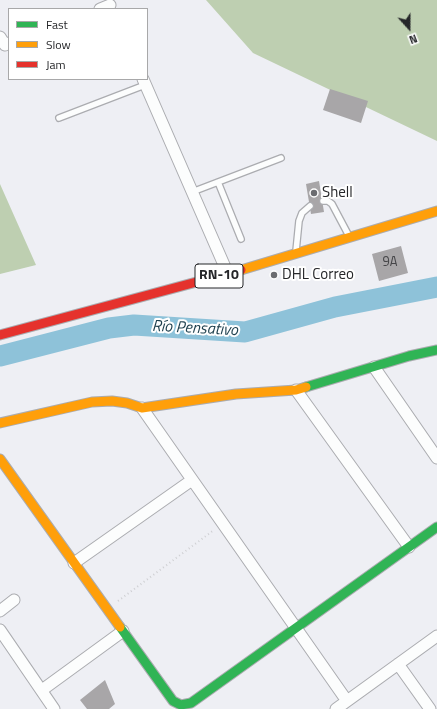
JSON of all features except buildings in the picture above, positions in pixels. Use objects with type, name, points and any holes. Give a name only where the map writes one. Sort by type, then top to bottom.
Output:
[{"type":"street","points":[[144,82],[228,274]]},
{"type":"street","name":"RN-10","points":[[0,335],[228,274],[437,211]]},
{"type":"street","points":[[0,423],[92,402],[112,401],[127,403],[142,408],[236,394],[296,390],[409,356],[437,350]]},
{"type":"street","points":[[374,367],[437,458]]},
{"type":"street","points":[[296,390],[409,547]]},
{"type":"street","points":[[142,408],[347,701]]},
{"type":"street","points":[[0,459],[173,701],[184,706],[191,703],[437,527]]},
{"type":"street","points":[[74,563],[192,480]]},
{"type":"street","points":[[0,611],[14,600]]},
{"type":"street","points":[[0,630],[54,709]]},
{"type":"street","points":[[42,690],[123,632]]},
{"type":"street","points":[[336,709],[437,636]]},
{"type":"street","points":[[398,664],[430,709]]},
{"type":"lane","points":[[59,118],[144,82]]},
{"type":"lane","points":[[192,192],[281,158]]},
{"type":"lane","points":[[218,182],[241,239]]},
{"type":"lane","points":[[323,201],[328,201],[332,204],[350,238]]},
{"type":"lane","points":[[296,254],[298,221],[302,213],[310,206]]},
{"type":"path","points":[[107,609],[223,524]]},
{"type":"green space","points":[[206,0],[437,0],[437,141],[253,53]]},
{"type":"green space","points":[[0,184],[36,265],[0,274]]},
{"type":"waterway","name":"Río Pensativo","points":[[0,356],[109,328],[134,325],[245,332],[335,307],[437,287]]},
{"type":"traffic: fast","points":[[306,387],[409,356],[437,350]]},
{"type":"traffic: fast","points":[[120,627],[173,701],[181,705],[191,703],[437,527]]},
{"type":"traffic: slow","points":[[241,270],[437,211]]},
{"type":"traffic: slow","points":[[0,423],[92,402],[112,401],[127,403],[142,408],[236,394],[296,390],[306,387]]},
{"type":"traffic: slow","points":[[0,459],[120,627]]},
{"type":"traffic: jam","points":[[0,335],[241,270]]},
{"type":"place","name":"Shell","points":[[314,193]]},
{"type":"place","name":"DHL Correo","points":[[274,275]]}]
